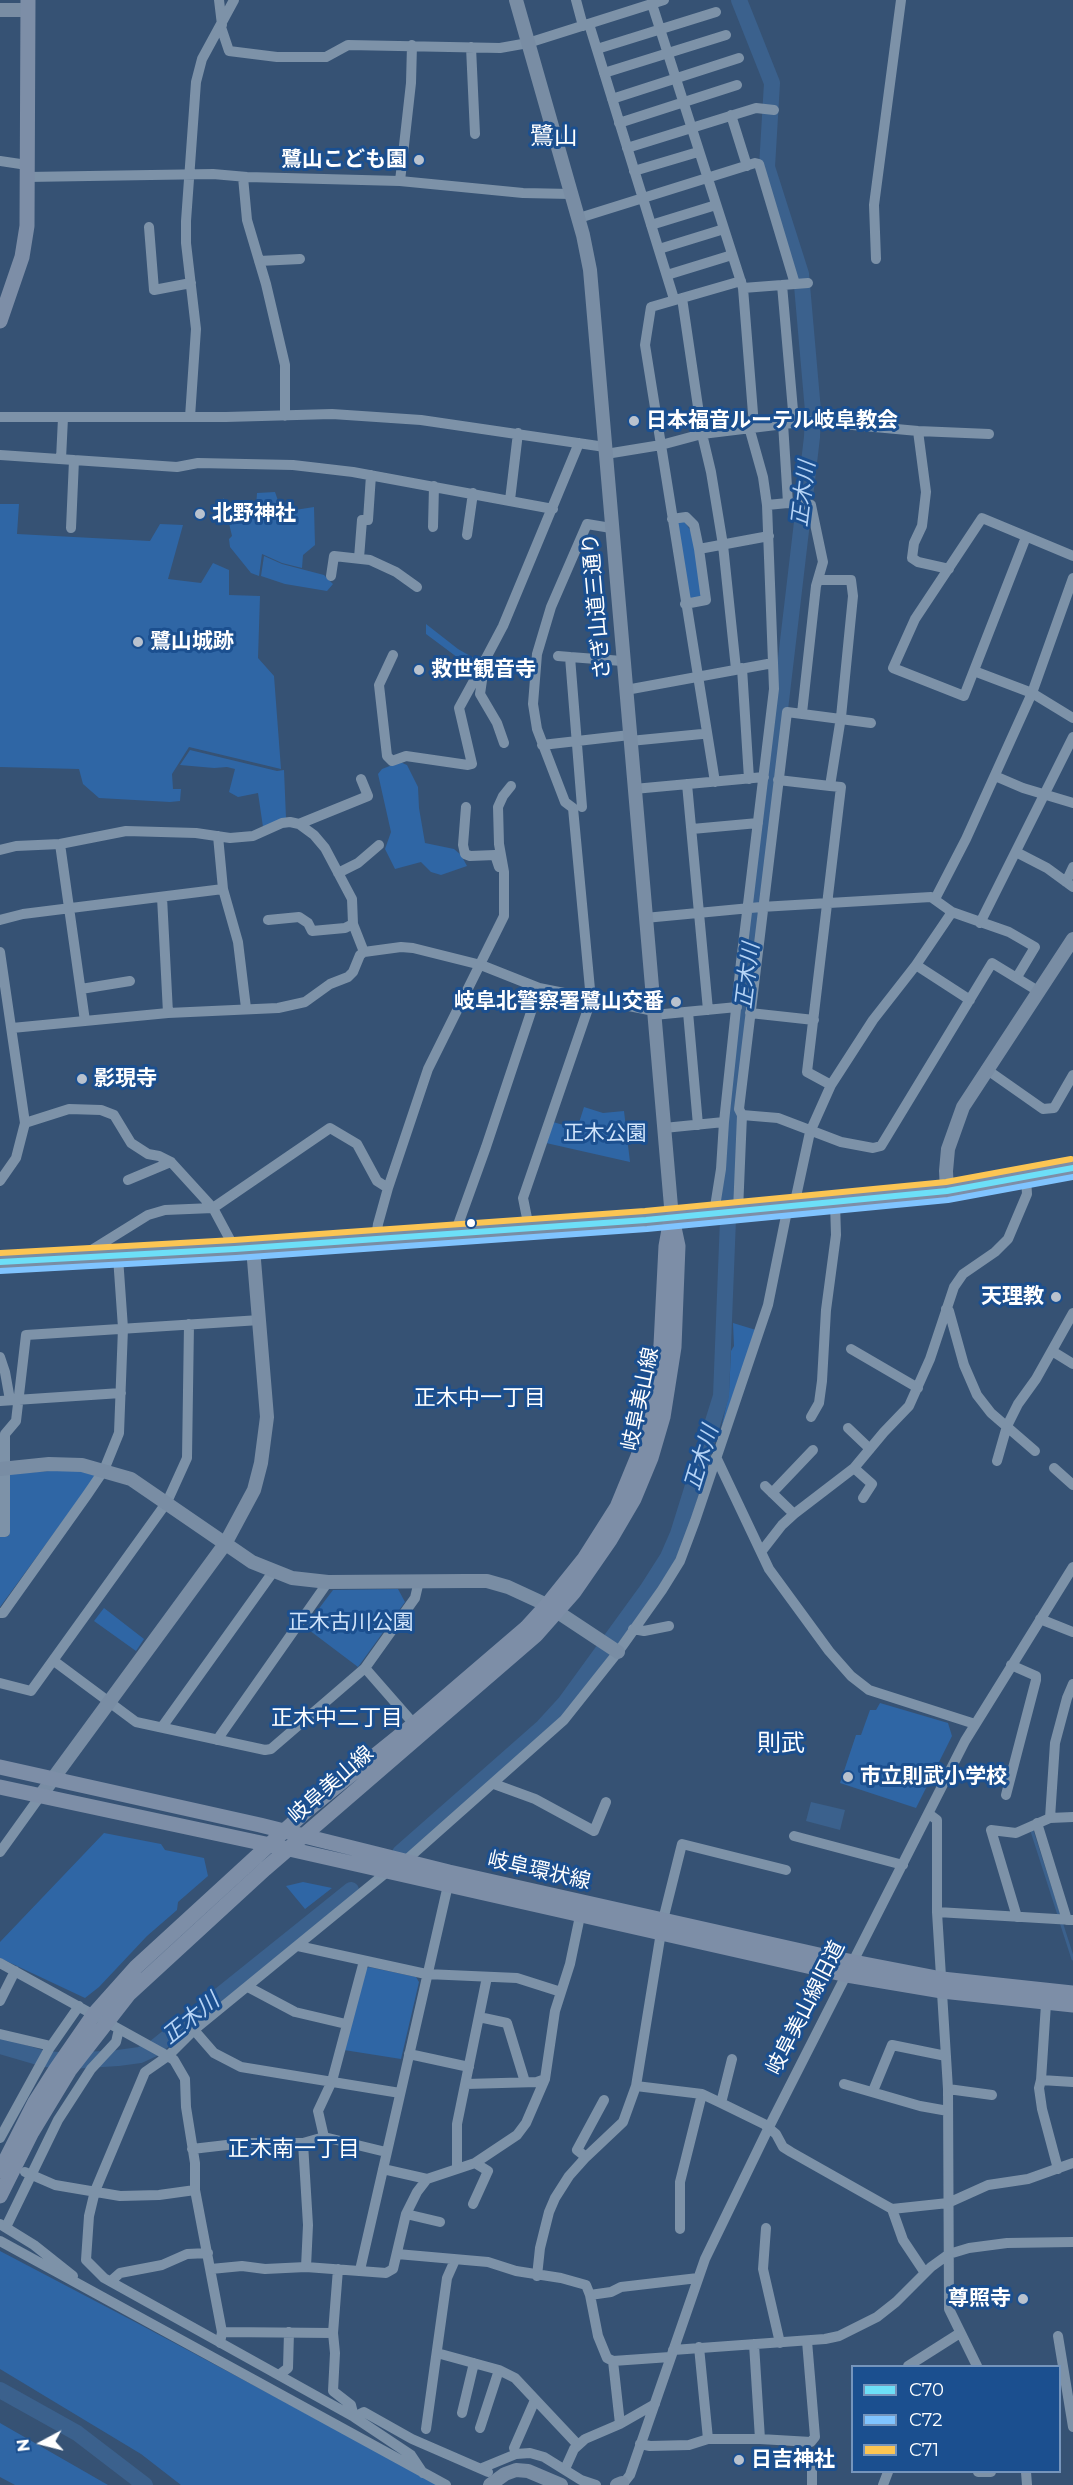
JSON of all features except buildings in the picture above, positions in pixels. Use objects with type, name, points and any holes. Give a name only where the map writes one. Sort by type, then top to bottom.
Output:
[{"type":"main road","points":[[0,321],[25,241],[27,5]]},
{"type":"main road","points":[[672,1218],[947,1191],[1073,1168]]},
{"type":"main road","name":"岐阜美山線","points":[[0,2196],[49,2103],[69,2071],[129,1994],[289,1849],[536,1635],[617,1507],[638,1456],[652,1408],[661,1345],[666,1246],[672,1218]]},
{"type":"main road","name":"岐阜美山線","points":[[0,2171],[36,2102],[107,2021],[136,1967],[286,1832],[306,1811],[552,1608]]},
{"type":"main road","name":"岐阜環状線","points":[[0,1767],[304,1836],[662,1926],[850,1969],[1046,2004],[1073,2006]]},
{"type":"main road","name":"岐阜環状線","points":[[0,1787],[289,1849],[580,1916],[662,1926]]},
{"type":"main road","name":"岐阜環状線","points":[[942,1985],[1073,1993]]},
{"type":"street","points":[[219,0],[221,26],[229,51],[261,55],[326,57],[348,45],[500,48],[528,43],[664,0]]},
{"type":"street","points":[[190,417],[196,345],[186,243],[196,82],[202,59],[234,0]]},
{"type":"street","name":"さぎ山道三通り","points":[[516,0],[579,218],[592,289],[610,528],[672,1218]]},
{"type":"street","points":[[576,0],[597,49],[667,275],[678,298],[723,545],[739,669],[749,779]]},
{"type":"street","points":[[876,259],[874,205],[901,0]]},
{"type":"street","points":[[652,4],[742,285],[751,426],[763,477],[769,536],[774,689],[779,713],[778,780],[737,1007],[721,1169],[726,1212]]},
{"type":"street","points":[[0,10],[27,5]]},
{"type":"street","points":[[597,49],[716,12]]},
{"type":"street","points":[[604,73],[726,35]]},
{"type":"street","points":[[400,181],[411,83],[412,45]]},
{"type":"street","points":[[471,47],[475,134]]},
{"type":"street","points":[[612,99],[739,58]]},
{"type":"street","points":[[620,123],[737,85]]},
{"type":"street","points":[[627,148],[756,108],[770,110]]},
{"type":"street","points":[[731,115],[747,166]]},
{"type":"street","points":[[634,171],[698,152]]},
{"type":"street","points":[[0,161],[27,171],[400,181],[524,194],[571,194]]},
{"type":"street","points":[[579,218],[755,163],[759,164],[802,284],[742,285],[678,298],[651,307],[645,345],[686,604],[702,734],[712,782]]},
{"type":"street","points":[[243,177],[247,220],[285,365],[285,416]]},
{"type":"street","points":[[651,225],[716,205]]},
{"type":"street","points":[[149,227],[154,290],[191,283]]},
{"type":"street","points":[[659,249],[724,229]]},
{"type":"street","points":[[667,275],[732,255]]},
{"type":"street","points":[[259,261],[300,259]]},
{"type":"street","points":[[783,285],[788,423],[788,503]]},
{"type":"street","points":[[0,417],[332,414],[420,420],[579,443],[605,451],[661,445],[702,434],[751,426],[813,421],[918,431],[988,434]]},
{"type":"street","points":[[61,459],[63,418]]},
{"type":"street","points":[[918,431],[926,492],[922,526],[914,543],[912,558],[918,562],[949,568]]},
{"type":"street","points":[[510,500],[518,434]]},
{"type":"street","points":[[393,655],[380,685],[389,760],[406,756],[472,764],[473,759],[459,708],[503,626],[554,509],[579,443]]},
{"type":"street","points":[[0,455],[177,467],[198,463],[293,465],[371,475],[554,509]]},
{"type":"street","points":[[71,528],[74,460]]},
{"type":"street","points":[[359,558],[362,520],[368,520],[371,475]]},
{"type":"street","points":[[433,527],[434,486]]},
{"type":"street","points":[[467,535],[473,493]]},
{"type":"street","points":[[767,505],[788,503],[811,505],[822,562],[802,713]]},
{"type":"street","points":[[672,519],[686,517],[694,525],[699,549],[706,600],[686,604]]},
{"type":"street","points":[[1026,537],[964,696],[893,668],[908,633],[982,518],[1073,556]]},
{"type":"street","points":[[529,1228],[523,1198],[591,999],[573,808],[565,802],[537,729],[533,693],[537,654],[551,607],[588,524],[610,528]]},
{"type":"street","points":[[699,549],[769,536]]},
{"type":"street","points":[[331,576],[334,556],[359,558],[370,560],[396,572],[417,587]]},
{"type":"street","points":[[934,899],[996,776],[1032,693],[1073,578]]},
{"type":"street","points":[[818,580],[851,580],[853,596],[841,717],[830,786]]},
{"type":"street","points":[[558,656],[622,661]]},
{"type":"street","points":[[570,657],[582,807]]},
{"type":"street","points":[[486,660],[480,694],[504,743]]},
{"type":"street","points":[[626,690],[773,663]]},
{"type":"street","points":[[974,671],[1032,693],[1073,718]]},
{"type":"street","points":[[695,678],[712,782]]},
{"type":"street","points":[[779,713],[841,717],[871,723]]},
{"type":"street","points":[[726,1212],[742,1115],[739,1109],[750,1013],[759,823],[764,777],[779,713]]},
{"type":"street","points":[[542,745],[702,734]]},
{"type":"street","points":[[980,923],[1073,737]]},
{"type":"street","points":[[996,776],[1023,788],[1073,803]]},
{"type":"street","points":[[634,789],[764,777]]},
{"type":"street","points":[[299,824],[368,796],[361,779]]},
{"type":"street","points":[[778,780],[841,787],[807,1072],[831,1085]]},
{"type":"street","points":[[687,784],[708,1010]]},
{"type":"street","points":[[376,1238],[388,1188],[428,1069],[504,916],[498,807],[511,786]]},
{"type":"street","points":[[466,807],[463,845],[465,854],[470,856],[495,855],[503,885]]},
{"type":"street","points":[[0,850],[16,846],[60,844],[126,831],[230,838],[254,836],[282,823],[299,824],[326,848],[352,898],[353,924],[364,952]]},
{"type":"street","points":[[692,829],[759,823]]},
{"type":"street","points":[[218,836],[223,889],[238,942],[246,1008]]},
{"type":"street","points":[[60,844],[85,1021]]},
{"type":"street","points":[[338,873],[358,863],[379,845]]},
{"type":"street","points":[[1016,852],[1047,868],[1070,885],[1073,867]]},
{"type":"street","points":[[0,920],[69,907],[223,889]]},
{"type":"street","points":[[162,897],[168,1013]]},
{"type":"street","points":[[645,918],[826,903],[934,899],[952,912],[1009,932],[1035,947],[1017,977]]},
{"type":"street","points":[[404,1862],[564,1720],[611,1647],[633,1629],[680,1561],[768,1305],[810,1132],[831,1085],[873,1020],[916,965],[952,912]]},
{"type":"street","points":[[268,920],[299,917],[308,923],[312,931],[345,928],[353,924]]},
{"type":"street","points":[[947,1191],[946,1167],[950,1141],[963,1107],[1073,939]]},
{"type":"street","points":[[0,1038],[11,1030],[85,1021],[168,1013],[278,1008],[305,1002],[330,984],[348,977],[354,972],[360,955],[364,952],[413,948],[481,965],[539,988],[654,1013],[737,1007]]},
{"type":"street","points":[[0,952],[1,974],[25,1123],[16,1158],[0,1182]]},
{"type":"street","points":[[742,1115],[778,1118],[841,1142],[873,1148],[881,1146],[992,963],[1038,991]]},
{"type":"street","points":[[916,965],[970,1000]]},
{"type":"street","points":[[81,989],[130,981]]},
{"type":"street","points":[[454,1233],[539,988]]},
{"type":"street","points":[[688,1012],[698,1125]]},
{"type":"street","points":[[750,1013],[814,1020]]},
{"type":"street","points":[[986,1069],[1043,1109],[1054,1108],[1068,1095],[1073,1075]]},
{"type":"street","points":[[25,1123],[69,1108],[109,1112],[118,1120],[131,1143],[148,1154],[171,1162],[213,1208],[235,1249]]},
{"type":"street","points":[[664,1128],[724,1122]]},
{"type":"street","points":[[78,1258],[148,1215],[165,1210],[213,1208],[330,1128],[357,1144],[377,1181],[388,1188]]},
{"type":"street","points":[[128,1180],[171,1162]]},
{"type":"street","points":[[761,1552],[782,1525],[794,1514],[854,1468],[909,1406],[930,1359],[954,1287],[963,1274],[995,1252],[1008,1239],[1027,1194],[1026,1178]]},
{"type":"street","points":[[811,1417],[819,1403],[822,1381],[826,1310],[836,1235],[835,1203]]},
{"type":"street","points":[[0,1262],[118,1257],[672,1218]]},
{"type":"street","points":[[0,1852],[225,1544],[254,1490],[265,1440],[267,1399],[253,1248]]},
{"type":"street","points":[[0,1613],[9,1604],[104,1470],[119,1433],[123,1328],[118,1257]]},
{"type":"street","points":[[946,1309],[950,1311],[964,1365],[977,1395],[991,1413],[1035,1451]]},
{"type":"street","points":[[997,1461],[1007,1426],[1073,1313]]},
{"type":"street","points":[[10,1400],[26,1335],[260,1320]]},
{"type":"street","points":[[0,1683],[31,1691],[167,1502],[187,1458],[189,1324]]},
{"type":"street","points":[[851,1349],[918,1388]]},
{"type":"street","points":[[1052,1351],[1073,1364]]},
{"type":"street","points":[[0,1357],[16,1421],[2,1433],[5,1532],[0,1532]]},
{"type":"street","points":[[10,1400],[121,1393]]},
{"type":"street","points":[[848,1428],[870,1449]]},
{"type":"street","points":[[794,1514],[768,1490],[813,1450]]},
{"type":"street","points":[[716,1457],[774,1578],[829,1652],[850,1676],[869,1690],[975,1724]]},
{"type":"street","points":[[2,1469],[68,1464],[104,1470],[131,1479],[252,1562],[273,1572],[301,1580],[328,1582],[487,1581],[508,1587],[552,1608],[611,1647]]},
{"type":"street","points":[[854,1468],[872,1484],[863,1497]]},
{"type":"street","points":[[1054,1468],[1073,1485]]},
{"type":"street","name":"岐阜美山線旧道","points":[[620,2484],[630,2475],[698,2277],[769,2127],[975,1724],[1073,1567]]},
{"type":"street","points":[[162,1727],[273,1572]]},
{"type":"street","points":[[54,1661],[136,1722],[265,1750],[271,1749],[365,1668],[415,1598],[419,1581]]},
{"type":"street","points":[[217,1740],[328,1582]]},
{"type":"street","points":[[1040,1619],[1073,1632]]},
{"type":"street","points":[[633,1629],[644,1631],[669,1626]]},
{"type":"street","points":[[1006,1795],[1036,1680],[1035,1676],[1011,1665]]},
{"type":"street","points":[[365,1668],[414,1724]]},
{"type":"street","points":[[1050,1818],[1055,1743],[1073,1684]]},
{"type":"street","points":[[494,1784],[535,1798],[594,1831],[606,1802]]},
{"type":"street","points":[[928,1814],[937,1820],[937,1912],[948,2089],[949,2308],[976,2365]]},
{"type":"street","points":[[1017,1917],[991,1830],[1016,1833],[1050,1818],[1073,1817]]},
{"type":"street","points":[[937,1912],[1065,1920],[1037,1823]]},
{"type":"street","points":[[794,1836],[903,1865]]},
{"type":"street","points":[[537,2276],[540,2248],[549,2212],[569,2176],[623,2122],[636,2086],[662,1926],[682,1844],[786,1870]]},
{"type":"street","points":[[387,1872],[194,2030],[168,2056],[145,2072],[95,2192],[88,2216],[86,2260],[111,2281],[221,2338],[279,2375],[354,2417],[411,2455],[423,2473]]},
{"type":"street","points":[[360,2270],[448,1885]]},
{"type":"street","points":[[383,2169],[427,2179],[475,2163],[517,2135],[526,2123],[545,2079],[552,2028],[570,1964],[580,1916]]},
{"type":"street","points":[[298,1946],[426,1974],[517,1978],[561,1992]]},
{"type":"street","points":[[324,2137],[318,2111],[332,2081],[364,1961]]},
{"type":"street","points":[[0,1963],[174,2060],[185,2079],[186,2107],[195,2163],[195,2190],[211,2269],[221,2338]]},
{"type":"street","points":[[0,2001],[15,1971]]},
{"type":"street","points":[[457,2169],[458,2124],[487,1977]]},
{"type":"street","points":[[248,1987],[296,2012],[346,2024]]},
{"type":"street","points":[[1046,2004],[1040,2088],[1042,2109],[1058,2169]]},
{"type":"street","points":[[0,2138],[50,2048],[79,2006]]},
{"type":"street","points":[[479,2017],[507,2023],[525,2082]]},
{"type":"street","points":[[82,2286],[69,2272],[3,2225],[58,2120],[92,2069],[116,2042],[107,2021]]},
{"type":"street","points":[[194,2030],[214,2052],[241,2067],[400,2092]]},
{"type":"street","points":[[0,2034],[50,2048]]},
{"type":"street","points":[[873,2091],[890,2046],[946,2056]]},
{"type":"street","points":[[409,2054],[469,2067]]},
{"type":"street","points":[[721,2103],[732,2059]]},
{"type":"street","points":[[466,2084],[545,2079]]},
{"type":"street","points":[[1041,2080],[1073,2082]]},
{"type":"street","points":[[844,2084],[920,2106],[948,2111]]},
{"type":"street","points":[[636,2086],[702,2094],[721,2103],[769,2127],[783,2146],[791,2152],[892,2209],[948,2203],[988,2185],[1028,2179],[1073,2163]]},
{"type":"street","points":[[948,2089],[992,2095]]},
{"type":"street","points":[[681,2229],[680,2182],[702,2094]]},
{"type":"street","points":[[586,2157],[577,2150],[604,2100]]},
{"type":"street","points":[[192,2149],[244,2144],[303,2143],[324,2137],[387,2152]]},
{"type":"street","points":[[303,2143],[308,2225],[306,2267]]},
{"type":"street","points":[[473,2204],[488,2170],[475,2163]]},
{"type":"street","points":[[28,2174],[55,2186],[120,2196],[159,2195],[195,2190]]},
{"type":"street","points":[[211,2269],[242,2266],[265,2269],[306,2267],[386,2273],[393,2269],[406,2214],[417,2192],[427,2179]]},
{"type":"street","points":[[892,2209],[903,2240],[925,2273]]},
{"type":"street","points":[[406,2214],[440,2223]]},
{"type":"street","points":[[766,2228],[763,2268],[780,2343]]},
{"type":"street","points":[[0,2241],[446,2485]]},
{"type":"street","points":[[397,2254],[489,2262],[537,2276],[561,2278],[586,2285],[600,2343],[607,2358],[613,2361],[672,2354],[699,2347],[807,2341],[838,2336],[877,2317],[949,2254],[969,2248],[1006,2243],[1073,2241]]},
{"type":"street","points":[[111,2281],[120,2272],[162,2265],[187,2254],[208,2253]]},
{"type":"street","points":[[426,2429],[447,2278],[455,2260]]},
{"type":"street","points":[[338,2269],[333,2333],[335,2353],[333,2391],[351,2405],[354,2417]]},
{"type":"street","points":[[590,2295],[611,2292],[621,2287],[698,2277]]},
{"type":"street","points":[[221,2338],[290,2332],[333,2333]]},
{"type":"street","points":[[279,2375],[288,2368],[290,2332]]},
{"type":"street","points":[[910,2365],[960,2333]]},
{"type":"street","points":[[1058,2336],[1073,2427]]},
{"type":"street","points":[[640,2444],[689,2445],[708,2439],[811,2442],[815,2437],[807,2341]]},
{"type":"street","points":[[754,2344],[760,2439]]},
{"type":"street","points":[[699,2347],[708,2439]]},
{"type":"street","points":[[437,2353],[499,2370],[515,2378],[578,2445]]},
{"type":"street","points":[[613,2361],[620,2424]]},
{"type":"street","points":[[462,2413],[474,2363]]},
{"type":"street","points":[[480,2428],[499,2370]]},
{"type":"street","points":[[516,2454],[514,2448],[535,2400]]},
{"type":"street","points":[[565,2469],[578,2445],[585,2439],[620,2424],[655,2404]]},
{"type":"street","points":[[354,2417],[364,2412],[412,2439],[487,2475],[528,2470],[561,2485]]},
{"type":"street","points":[[487,2475],[516,2454],[530,2453],[544,2457],[581,2480],[596,2485]]},
{"type":"street","points":[[812,2463],[812,2485]]},
{"type":"green space","points":[[275,492],[282,512],[314,507],[315,545],[303,555],[302,568],[282,563],[262,554],[259,576],[251,573],[230,547],[229,539],[232,536],[223,498],[235,508],[256,507],[257,493]]},
{"type":"green space","points":[[0,504],[19,504],[17,534],[150,541],[160,524],[183,525],[168,579],[201,583],[213,563],[229,570],[229,595],[260,596],[258,658],[274,676],[281,769],[189,747],[172,774],[173,789],[181,789],[180,801],[170,802],[99,798],[83,784],[79,769],[0,767]]},
{"type":"green space","points":[[684,521],[693,534],[703,598],[689,600],[676,523]]},
{"type":"green space","points":[[264,556],[282,564],[324,575],[333,584],[327,591],[285,584],[261,576]]},
{"type":"green space","points":[[426,624],[458,649],[479,661],[473,669],[426,634]]},
{"type":"green space","points":[[190,750],[277,771],[284,770],[286,818],[263,827],[258,793],[238,797],[229,792],[235,769],[180,765]]},
{"type":"green space","points":[[400,762],[407,765],[418,787],[425,843],[454,849],[461,855],[467,866],[441,875],[431,872],[421,862],[395,869],[385,849],[391,832],[378,774],[382,769]]},
{"type":"green space","name":"正木公園","points":[[584,1107],[603,1113],[624,1111],[630,1162],[546,1143],[553,1122],[577,1129]]},
{"type":"green space","points":[[733,1323],[756,1330],[721,1429],[729,1393],[731,1351],[734,1346]]},
{"type":"green space","points":[[50,1471],[94,1473],[95,1477],[0,1607],[0,1537],[9,1536],[9,1476]]},
{"type":"green space","name":"正木古川公園","points":[[398,1589],[405,1602],[358,1667],[305,1627],[333,1590]]},
{"type":"green space","points":[[104,1608],[144,1639],[136,1651],[94,1621]]},
{"type":"green space","points":[[880,1703],[948,1723],[952,1736],[916,1808],[840,1783],[856,1735],[861,1735],[870,1710],[876,1710]]},
{"type":"green space","points":[[104,1833],[161,1844],[165,1850],[204,1858],[208,1876],[178,1902],[177,1910],[147,1936],[99,1987],[85,1998],[0,1958],[0,1942]]},
{"type":"green space","points":[[303,1882],[332,1888],[305,1909],[286,1886]]},
{"type":"green space","points":[[369,1967],[416,1977],[419,1982],[401,2059],[344,2050],[366,1969]]},
{"type":"green space","points":[[0,2251],[440,2485],[181,2485],[141,2454],[0,2369]]},
{"type":"green space","points":[[0,2423],[108,2485],[15,2485],[0,2477]]},
{"type":"shaded area","points":[[811,1802],[845,1810],[840,1830],[806,1821]]},
{"type":"waterway","name":"正木川","points":[[400,1853],[543,1727],[565,1703],[647,1590],[668,1557],[678,1534],[721,1396],[732,1118],[812,437],[813,411],[801,274],[767,167],[772,83],[739,0]]},
{"type":"waterway","points":[[1032,1831],[1059,1915]]},
{"type":"waterway","name":"正木川","points":[[0,2046],[45,2059],[70,2061],[140,2055],[153,2049],[351,1890]]},
{"type":"waterway","points":[[1061,1922],[1073,1959]]},
{"type":"waterway","points":[[0,2390],[77,2433],[145,2485]]},
{"type":"transit line","name":"C71","points":[[0,1253],[234,1240],[645,1211],[946,1182],[1071,1159]]},
{"type":"transit line","name":"C70","points":[[0,1262],[235,1249],[646,1220],[947,1191],[1073,1168]]},
{"type":"transit line","name":"C72","points":[[0,1271],[236,1258],[647,1229],[948,1200],[1073,1177]]},
{"type":"place","name":"鷺山こども園","points":[[419,160]]},
{"type":"place","name":"日本福音ルーテル岐阜教会","points":[[634,421]]},
{"type":"place","name":"北野神社","points":[[200,514]]},
{"type":"place","name":"鷺山城跡","points":[[138,642]]},
{"type":"place","name":"救世観音寺","points":[[419,670]]},
{"type":"place","name":"岐阜北警察署鷺山交番","points":[[676,1002]]},
{"type":"place","name":"影現寺","points":[[82,1079]]},
{"type":"place","name":"天理教","points":[[1056,1297]]},
{"type":"place","name":"市立則武小学校","points":[[848,1777]]},
{"type":"place","name":"尊照寺","points":[[1023,2299]]},
{"type":"place","name":"日吉神社","points":[[739,2460]]},
{"type":"district","name":"鷺山","points":[[554,137]]},
{"type":"district","name":"正木中一丁目","points":[[480,1399]]},
{"type":"district","name":"正木中二丁目","points":[[337,1719]]},
{"type":"district","name":"則武","points":[[781,1744]]},
{"type":"district","name":"正木南一丁目","points":[[294,2150]]}]
